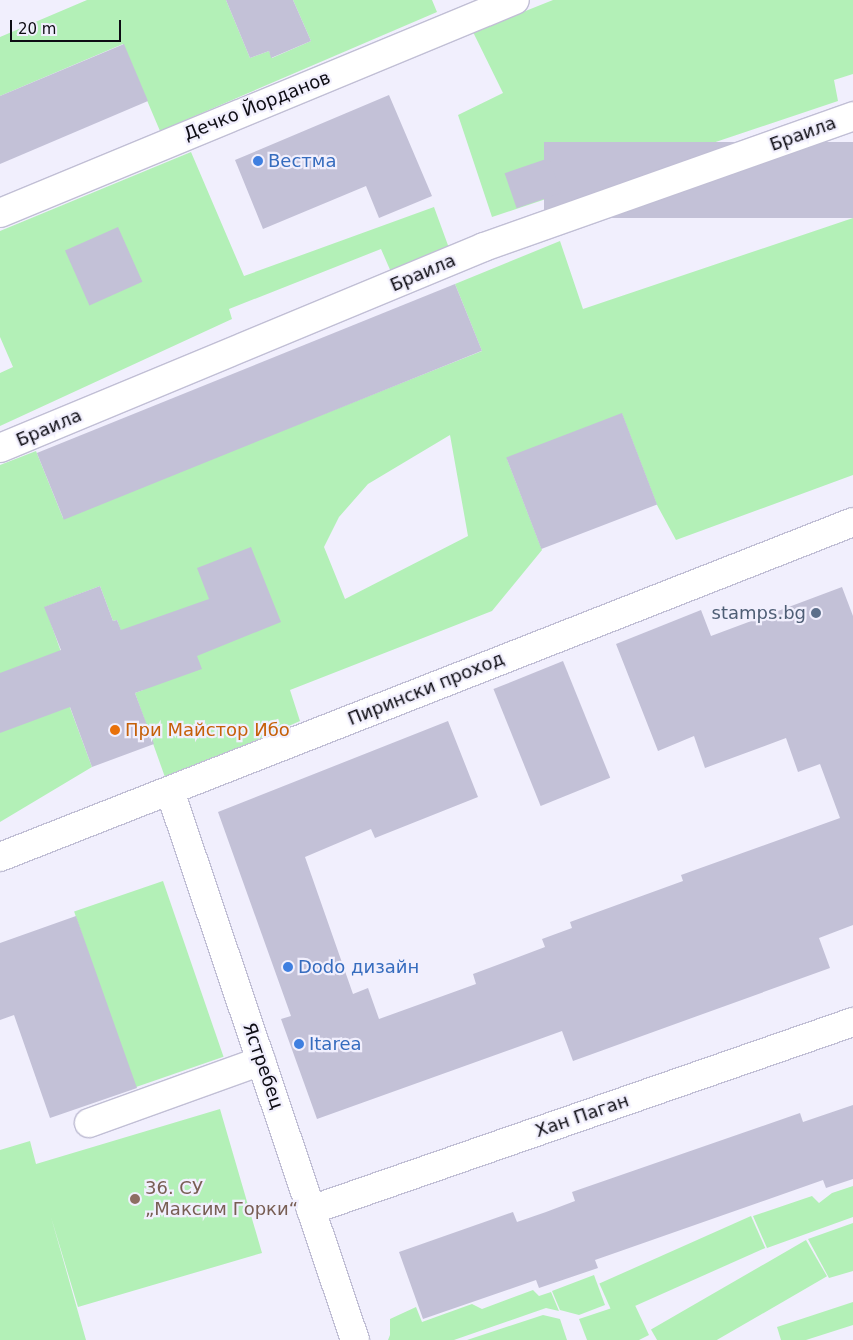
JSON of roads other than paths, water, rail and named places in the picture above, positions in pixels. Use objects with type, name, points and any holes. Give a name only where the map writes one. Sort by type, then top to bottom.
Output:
[{"type":"street","name":"Дечко Йорданов","points":[[0,213],[514,0]]},
{"type":"street","name":"Браила","points":[[0,448],[484,247],[853,116]]},
{"type":"street","name":"Пирински проход","points":[[0,857],[853,522]]},
{"type":"street","name":"Ястребец","points":[[170,791],[355,1340]]},
{"type":"street","name":"Хан Паган","points":[[311,1210],[853,1022]]},
{"type":"street","points":[[89,1124],[261,1061]]},
{"type":"place","name":"Вестма","points":[[258,161]]},
{"type":"place","name":"stamps.bg","points":[[816,613]]},
{"type":"place","name":"При Майстор Ибо","points":[[115,730]]},
{"type":"place","name":"Dodo дизайн","points":[[288,967]]},
{"type":"place","name":"Itarea","points":[[299,1044]]},
{"type":"place","name":"36. СУ „Максим Горки“","points":[[135,1199]]}]
